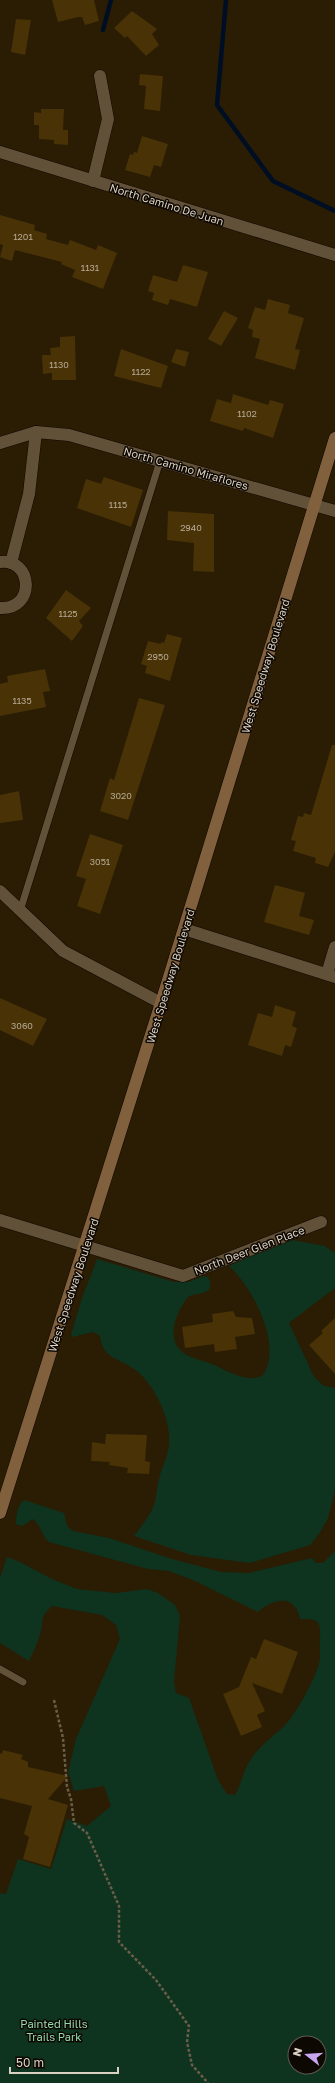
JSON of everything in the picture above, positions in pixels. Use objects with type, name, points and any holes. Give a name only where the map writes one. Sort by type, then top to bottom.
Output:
[{"type":"main road","name":"West Speedway Boulevard","points":[[0,1513],[162,1003],[335,438]]},
{"type":"street","points":[[93,181],[108,119],[100,76]]},
{"type":"street","name":"North Camino De Juan","points":[[0,152],[335,255]]},
{"type":"street","points":[[0,608],[13,606],[19,602],[26,588],[23,573],[6,563],[29,494],[36,432]]},
{"type":"street","name":"North Camino Miraflores","points":[[0,443],[36,432],[69,435],[335,511]]},
{"type":"street","points":[[0,891],[63,951],[162,1003]]},
{"type":"street","points":[[184,929],[331,975],[335,947]]},
{"type":"street","name":"North Deer Glen Place","points":[[0,1220],[183,1276],[321,1222]]},
{"type":"lane","points":[[20,911],[160,461]]},
{"type":"lane","points":[[0,1669],[23,1682]]},
{"type":"path","points":[[54,1700],[63,1738],[67,1787],[71,1799],[74,1823],[87,1833],[119,1906],[119,1942],[156,1980],[189,2026],[187,2042],[192,2065],[208,2083]]},
{"type":"green space","points":[[292,1240],[325,1246],[335,1253],[335,1288],[289,1323],[314,1377],[324,1386],[335,1388],[335,1490],[328,1518],[319,1534],[310,1545],[250,1563],[191,1555],[134,1536],[148,1517],[154,1505],[159,1479],[168,1451],[169,1434],[165,1414],[161,1404],[144,1378],[132,1367],[109,1355],[102,1344],[100,1336],[93,1332],[73,1337],[71,1335],[82,1298],[97,1259],[174,1282],[188,1282],[204,1276],[208,1277],[210,1287],[208,1290],[188,1297],[180,1310],[174,1326],[175,1342],[188,1356],[238,1376],[252,1378],[263,1375],[268,1363],[270,1348],[267,1333],[256,1302],[238,1276],[229,1266],[279,1243]]},
{"type":"green space","name":"Painted Hills Trails Park","points":[[24,1500],[64,1513],[67,1526],[73,1531],[109,1538],[172,1559],[221,1572],[249,1573],[312,1558],[316,1563],[323,1563],[335,1551],[335,2083],[0,2083],[0,1893],[6,1894],[18,1859],[51,1869],[67,1819],[87,1826],[111,1806],[104,1786],[74,1791],[68,1772],[76,1739],[120,1639],[116,1625],[102,1615],[52,1606],[43,1617],[39,1637],[29,1661],[0,1643],[0,1578],[7,1557],[20,1562],[52,1579],[77,1589],[116,1593],[147,1589],[158,1593],[175,1605],[180,1616],[174,1681],[176,1693],[189,1698],[218,1780],[227,1794],[235,1795],[247,1766],[253,1756],[287,1723],[301,1703],[317,1671],[320,1658],[319,1624],[315,1620],[300,1619],[297,1610],[291,1603],[281,1601],[271,1603],[258,1612],[195,1581],[169,1571],[148,1569],[49,1542],[46,1540],[33,1519],[22,1526],[16,1524],[17,1511]]},
{"type":"building","points":[[52,0],[94,0],[99,21],[85,25],[82,17],[78,17],[58,22]]},
{"type":"building","points":[[132,11],[157,29],[152,34],[159,45],[146,56],[127,36],[125,38],[114,28]]},
{"type":"building","points":[[16,19],[31,20],[25,55],[11,52]]},
{"type":"building","points":[[140,74],[163,76],[160,111],[144,109],[146,86],[139,85]]},
{"type":"building","points":[[41,109],[64,109],[63,130],[68,130],[68,145],[54,144],[54,140],[39,139],[39,125],[34,125],[34,112],[41,113]]},
{"type":"building","points":[[142,136],[168,144],[161,167],[154,165],[150,177],[125,170],[130,154],[133,155],[134,152],[137,153]]},
{"type":"building","points":[[0,215],[35,225],[34,230],[47,234],[46,239],[68,245],[70,240],[96,250],[98,245],[117,253],[103,289],[72,277],[75,270],[61,264],[62,262],[15,250],[12,261],[0,257],[3,245],[0,244]]},
{"type":"building","points":[[183,265],[208,272],[197,307],[170,299],[168,305],[152,300],[154,293],[148,291],[153,275],[177,282]]},
{"type":"building","points":[[268,299],[290,305],[288,313],[304,318],[295,349],[300,350],[295,370],[255,358],[260,339],[252,337],[253,330],[248,328],[255,307],[265,310]]},
{"type":"building","points":[[224,311],[238,318],[221,346],[208,339]]},
{"type":"building","points":[[75,336],[76,380],[52,380],[52,373],[43,374],[42,355],[51,355],[50,348],[60,347],[60,337]]},
{"type":"building","points":[[121,349],[168,366],[161,388],[114,376]]},
{"type":"building","points":[[176,349],[189,352],[185,367],[171,362]]},
{"type":"building","points":[[233,394],[268,405],[270,400],[284,404],[273,438],[244,428],[243,431],[210,421],[217,399],[231,403]]},
{"type":"building","points":[[104,477],[143,490],[131,527],[77,508],[86,479],[101,484]]},
{"type":"building","points":[[168,511],[214,514],[214,572],[193,571],[194,543],[167,540]]},
{"type":"building","points":[[66,590],[91,608],[79,621],[83,626],[72,641],[46,618]]},
{"type":"building","points":[[167,634],[182,638],[170,681],[145,673],[147,666],[141,664],[148,641],[161,644],[161,642],[164,643]]},
{"type":"building","points":[[45,669],[50,691],[43,692],[46,707],[0,716],[0,684],[8,682],[7,676]]},
{"type":"building","points":[[139,698],[165,705],[128,820],[100,811],[110,778],[114,780]]},
{"type":"building","points":[[332,745],[335,745],[335,852],[328,867],[315,863],[316,858],[293,851],[296,841],[291,840],[298,816],[303,817],[304,813],[311,815]]},
{"type":"building","points":[[19,791],[23,820],[0,823],[0,795]]},
{"type":"building","points":[[90,834],[123,845],[100,914],[77,906],[86,879],[76,876]]},
{"type":"building","points":[[275,885],[305,893],[299,916],[314,920],[309,935],[264,922]]},
{"type":"building","points":[[0,998],[47,1019],[33,1046],[0,1030]]},
{"type":"building","points":[[275,1005],[296,1012],[292,1026],[297,1028],[291,1047],[285,1045],[282,1056],[248,1045],[258,1013],[272,1017]]},
{"type":"building","points":[[233,1311],[236,1317],[252,1318],[255,1334],[235,1337],[237,1349],[215,1352],[214,1344],[185,1348],[182,1327],[213,1322],[212,1314]]},
{"type":"building","points":[[335,1318],[335,1374],[309,1345],[323,1333],[321,1331]]},
{"type":"building","points":[[106,1434],[147,1435],[145,1461],[150,1462],[149,1474],[127,1473],[128,1468],[109,1465],[110,1462],[91,1461],[92,1442],[105,1444]]},
{"type":"building","points":[[264,1639],[298,1652],[282,1694],[252,1683],[265,1711],[257,1715],[262,1727],[241,1736],[223,1694],[239,1687],[251,1657],[256,1659]]},
{"type":"building","points":[[3,1750],[23,1755],[21,1759],[28,1762],[28,1767],[68,1776],[48,1799],[68,1805],[50,1867],[23,1859],[29,1837],[24,1834],[32,1806],[0,1798],[0,1753],[2,1754]]},
{"type":"waterway","points":[[103,30],[111,0]]},
{"type":"waterway","points":[[226,0],[217,105],[273,181],[335,211]]}]
